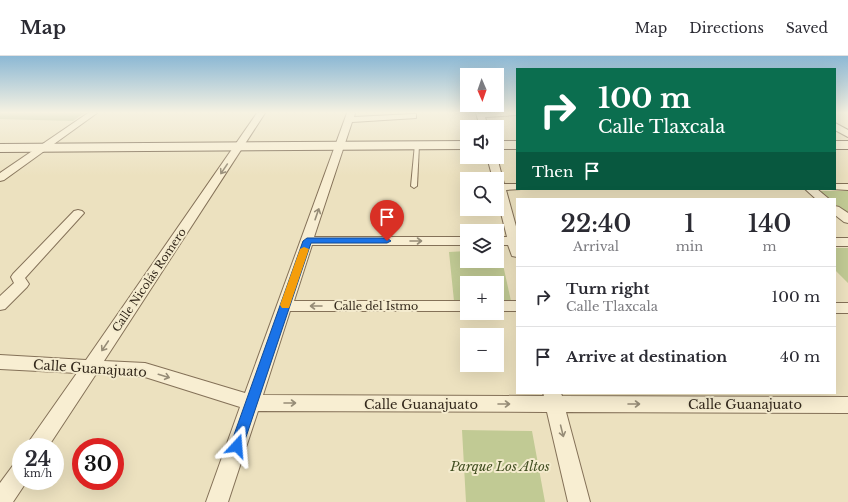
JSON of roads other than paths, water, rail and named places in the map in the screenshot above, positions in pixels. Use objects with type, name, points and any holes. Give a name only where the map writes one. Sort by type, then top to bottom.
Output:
[{"type":"street","points":[[0,178],[64,134]]},
{"type":"street","name":"Calle Nicolás Romero","points":[[43,438],[247,134]]},
{"type":"street","points":[[217,502],[344,134]]},
{"type":"street","points":[[0,148],[460,145]]},
{"type":"street","points":[[504,145],[516,145]]},
{"type":"street","points":[[836,145],[848,146]]},
{"type":"street","points":[[504,187],[516,187]]},
{"type":"street","points":[[836,187],[848,187]]},
{"type":"street","points":[[811,190],[822,198]]},
{"type":"street","points":[[504,202],[516,245],[504,242]]},
{"type":"street","points":[[836,210],[848,219]]},
{"type":"street","points":[[0,305],[22,284],[18,277],[78,213]]},
{"type":"street","points":[[307,241],[460,241]]},
{"type":"street","points":[[836,242],[848,242]]},
{"type":"street","name":"Calle del Istmo","points":[[285,306],[460,306]]},
{"type":"street","points":[[504,306],[516,306]]},
{"type":"street","points":[[836,308],[848,308]]},
{"type":"street","name":"Calle Guanajuato","points":[[0,362],[145,370],[251,403],[553,398],[848,405]]},
{"type":"street","points":[[553,398],[579,502]]},
{"type":"street","points":[[0,502],[12,484]]},
{"type":"lane","points":[[414,186],[417,145]]},
{"type":"park label","name":"Parque Los Altos","points":[[500,466]]}]
